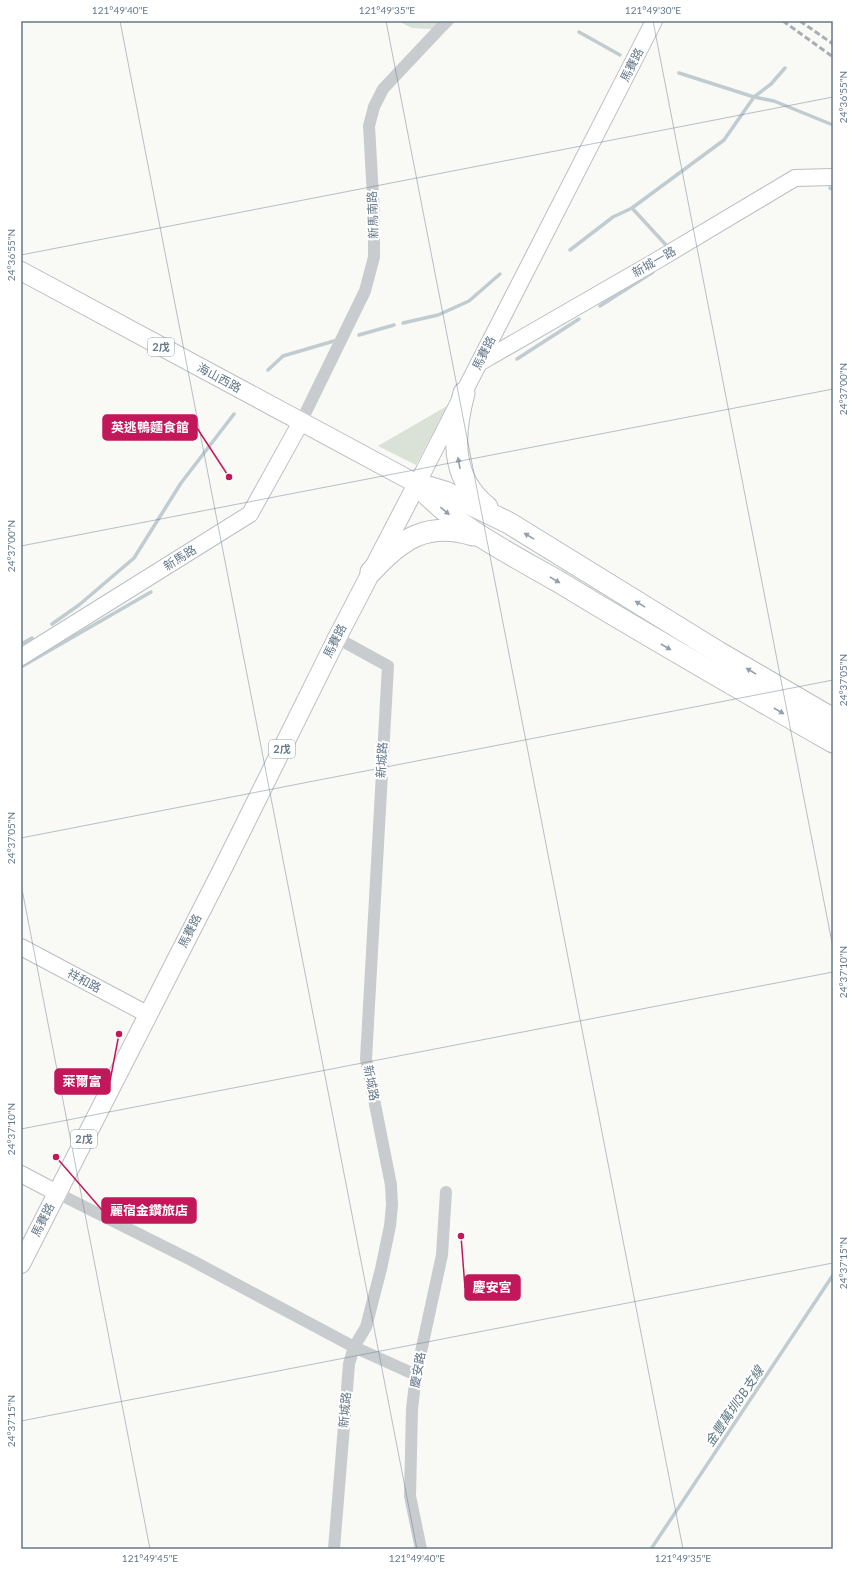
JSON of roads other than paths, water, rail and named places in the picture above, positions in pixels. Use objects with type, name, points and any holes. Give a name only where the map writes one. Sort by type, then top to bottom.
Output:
[{"type":"highway","points":[[464,393],[456,436],[460,467],[464,481],[484,505],[508,524]]},
{"type":"highway","points":[[417,484],[445,492],[508,524],[718,652],[833,719]]},
{"type":"highway","points":[[417,484],[430,498],[450,515],[486,539],[647,636],[833,742]]},
{"type":"highway","points":[[371,572],[387,554],[401,544],[418,535],[434,530],[460,531],[486,539]]},
{"type":"main road","name":"海山西路","points":[[21,272],[417,484]]},
{"type":"main road","name":"馬賽路","points":[[23,1254],[57,1192],[222,870],[337,638],[417,484]]},
{"type":"street","name":"新馬南路","points":[[301,422],[365,290],[370,276],[374,257],[374,214],[369,126],[374,107],[383,89],[447,21]]},
{"type":"street","name":"馬賽路","points":[[417,484],[654,21]]},
{"type":"street","name":"新城一路","points":[[479,363],[656,261],[795,178],[833,177]]},
{"type":"street","name":"新馬路","points":[[21,657],[250,514],[301,422]]},
{"type":"street","name":"新城路","points":[[334,1549],[349,1364],[354,1347],[366,1327],[387,1240],[392,1205],[390,1185],[366,1059],[388,666],[337,638]]},
{"type":"street","name":"祥和路","points":[[21,947],[147,1014]]},
{"type":"street","points":[[21,1174],[191,1260],[354,1347],[416,1375]]},
{"type":"street","name":"慶安路","points":[[420,1549],[410,1496],[412,1409],[416,1375],[442,1255],[446,1192]]},
{"type":"waterway","points":[[579,32],[620,55]]},
{"type":"waterway","points":[[570,250],[613,217],[632,208],[724,140],[754,97],[771,84],[785,68]]},
{"type":"waterway","points":[[679,73],[754,97],[774,101],[833,125]]},
{"type":"waterway","points":[[632,208],[666,245]]},
{"type":"waterway","points":[[600,306],[653,272]]},
{"type":"waterway","points":[[403,323],[438,315],[469,301],[500,274]]},
{"type":"waterway","points":[[517,359],[579,319]]},
{"type":"waterway","points":[[359,335],[394,325]]},
{"type":"waterway","points":[[268,370],[283,356],[334,341]]},
{"type":"waterway","points":[[52,624],[79,605],[134,558],[181,483],[234,414]]},
{"type":"waterway","points":[[21,667],[151,592]]},
{"type":"waterway","points":[[21,644],[32,638]]},
{"type":"waterway","name":"金豐萬圳3B支線","points":[[651,1549],[833,1275]]},
{"type":"railway","points":[[783,21],[833,57]]},
{"type":"railway","points":[[800,21],[833,44]]},
{"type":"place","name":"英逃鴨麵食館","points":[[229,477]]},
{"type":"place","name":"萊爾富","points":[[119,1034]]},
{"type":"place","name":"麗宿金鑽旅店","points":[[56,1157]]},
{"type":"place","name":"慶安宮","points":[[461,1236]]}]
